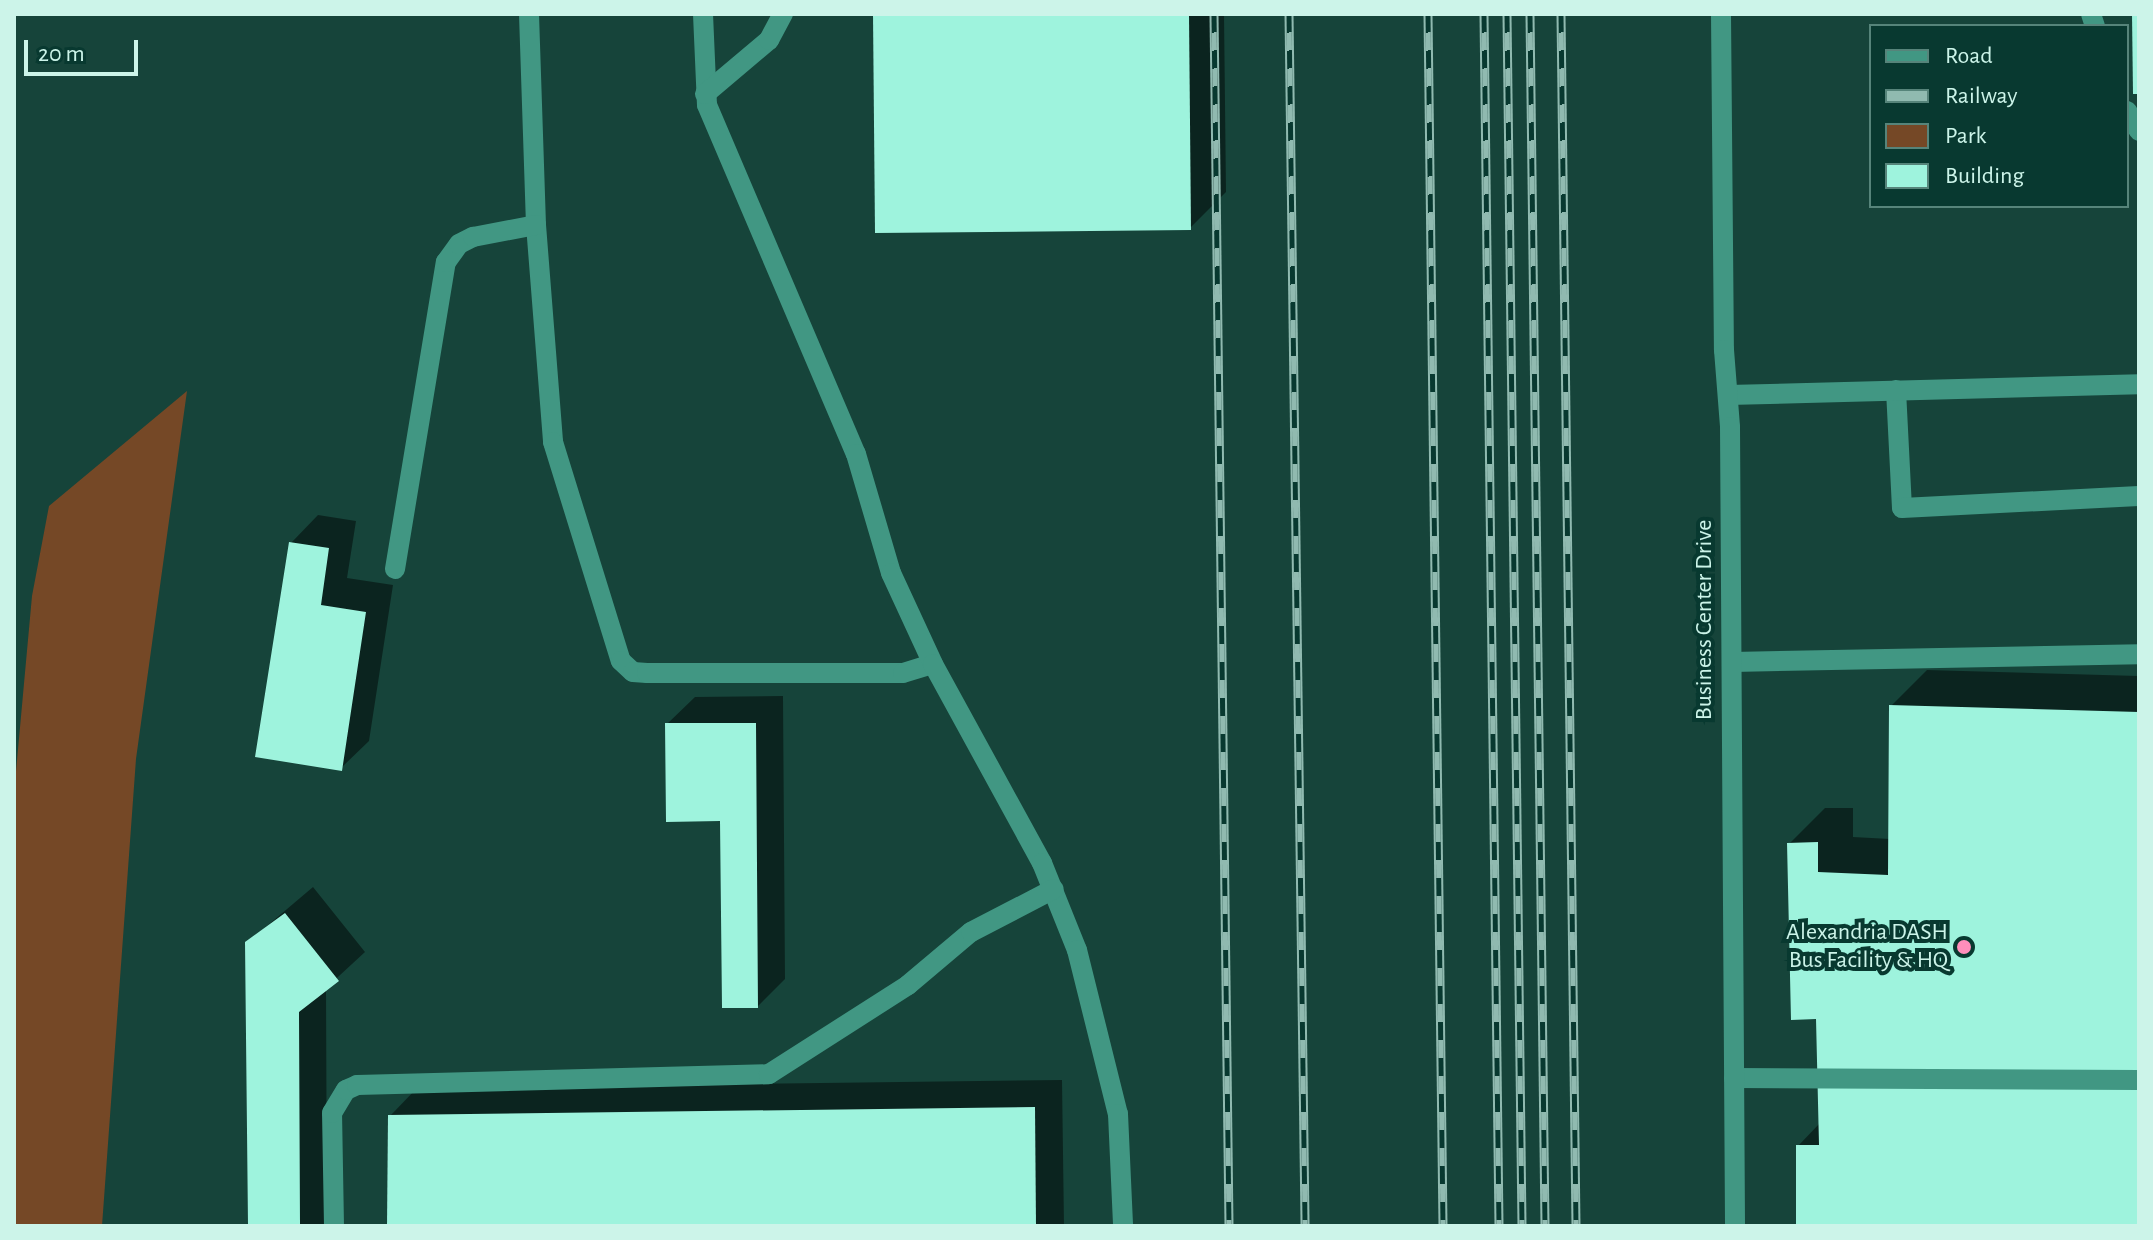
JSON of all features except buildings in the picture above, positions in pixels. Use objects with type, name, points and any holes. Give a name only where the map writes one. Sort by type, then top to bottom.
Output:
[{"type":"street","points":[[529,14],[536,225],[554,451],[583,552],[626,668],[647,673],[903,673],[933,664]]},
{"type":"street","points":[[703,14],[705,94],[856,454],[891,573],[933,664],[1054,889],[1087,979],[1110,1069],[1123,1167],[1123,1226]]},
{"type":"street","points":[[705,94],[769,40],[783,14]]},
{"type":"street","name":"Business Center Drive","points":[[1721,14],[1732,662],[1735,1226]]},
{"type":"street","points":[[395,569],[446,262],[459,244],[473,237],[536,225]]},
{"type":"street","points":[[1728,395],[2139,384]]},
{"type":"street","points":[[1896,390],[1902,508],[2139,496]]},
{"type":"street","points":[[1732,662],[2139,654]]},
{"type":"street","points":[[334,1226],[332,1113],[346,1090],[357,1085],[769,1074],[908,985],[971,932],[1054,889]]},
{"type":"street","points":[[1734,1078],[2139,1080]]},
{"type":"green space","points":[[187,391],[136,759],[102,1226],[14,1226],[14,793],[32,596],[49,506]]},
{"type":"railway","points":[[1214,14],[1229,1226]]},
{"type":"railway","points":[[1289,14],[1305,1226]]},
{"type":"railway","points":[[1428,14],[1443,1226]]},
{"type":"railway","points":[[1484,14],[1499,1226]]},
{"type":"railway","points":[[1507,14],[1522,1226]]},
{"type":"railway","points":[[1530,14],[1545,1226]]},
{"type":"railway","points":[[1561,14],[1576,1226]]},
{"type":"place","name":"Alexandria DASH Bus Facility & HQ","points":[[1964,947]]}]
